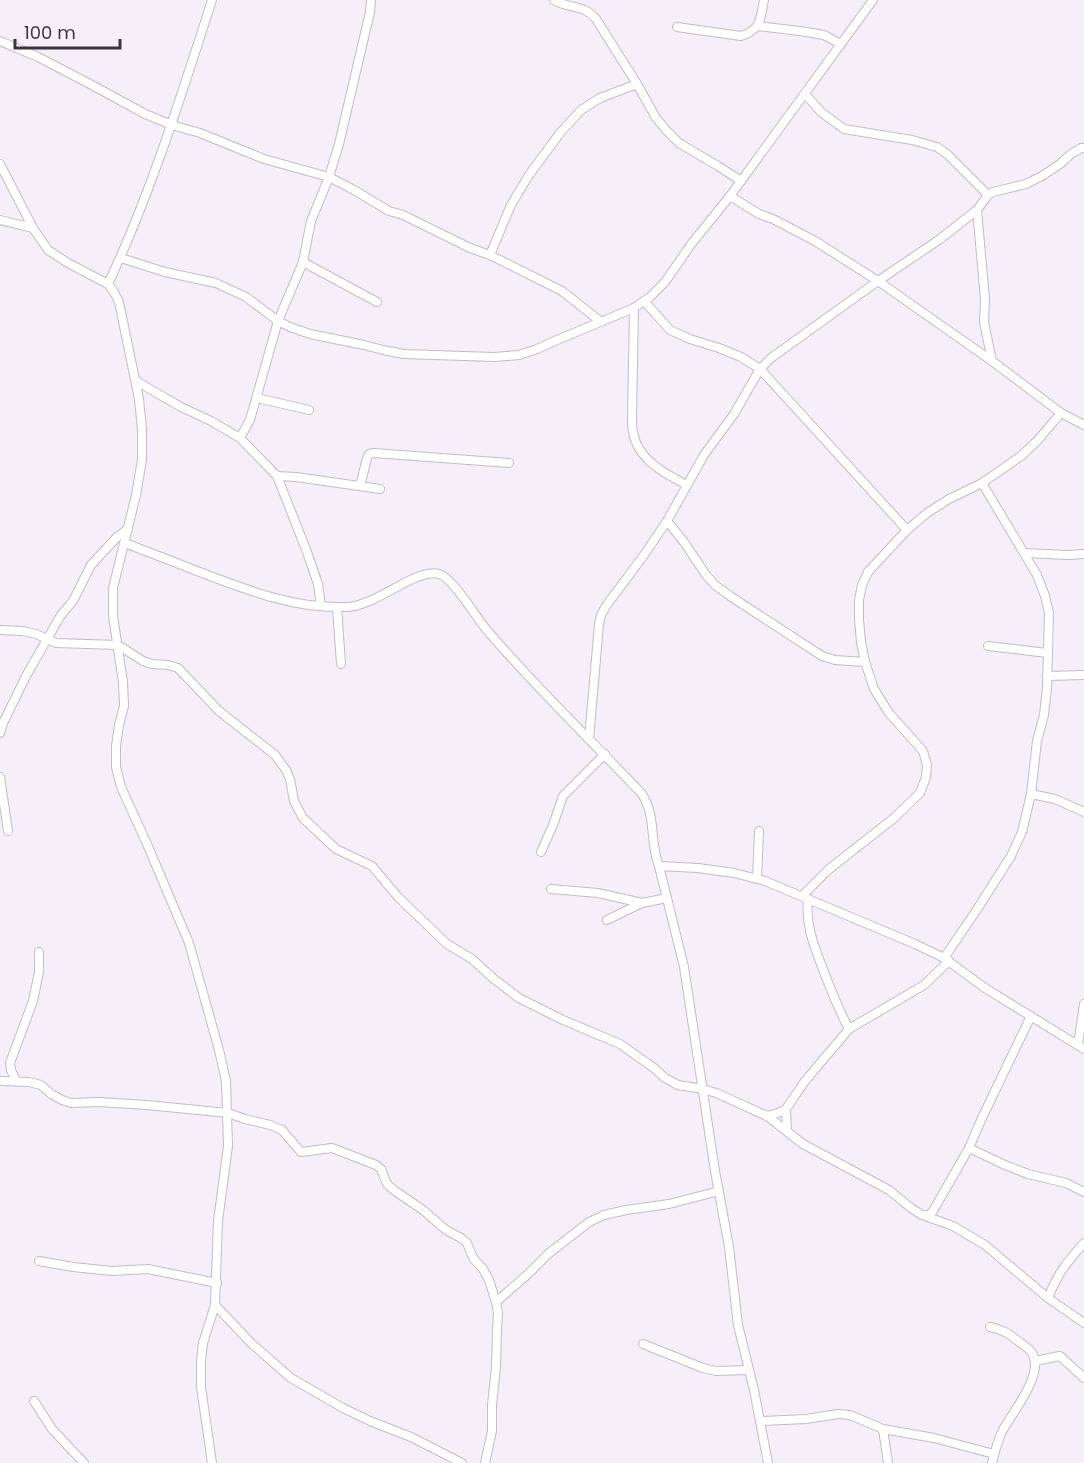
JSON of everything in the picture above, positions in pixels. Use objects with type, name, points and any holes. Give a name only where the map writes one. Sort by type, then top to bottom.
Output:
[{"type":"street","points":[[108,285],[121,258],[172,125],[212,0]]},
{"type":"street","points":[[240,438],[250,420],[278,321],[303,262],[311,221],[329,177],[339,144],[372,0]]},
{"type":"street","points":[[554,0],[583,8],[591,13],[656,118],[667,131],[679,142],[741,182]]},
{"type":"street","points":[[677,27],[741,36],[751,33],[758,26],[764,0]]},
{"type":"street","points":[[121,258],[165,272],[216,283],[246,297],[278,321],[310,334],[404,354],[494,357],[519,355],[537,349],[634,308],[665,282],[692,243],[741,182],[873,0]]},
{"type":"street","points":[[758,26],[824,35],[841,44]]},
{"type":"street","points":[[0,41],[38,57],[145,114],[264,159],[329,177],[354,189],[389,211],[403,215],[470,248],[490,255],[562,291],[601,322]]},
{"type":"street","points":[[490,255],[511,205],[529,174],[560,133],[581,110],[600,98],[637,84]]},
{"type":"street","points":[[805,94],[821,112],[844,129],[912,140],[937,147],[988,195]]},
{"type":"street","points":[[589,739],[601,615],[668,521],[704,455],[734,414],[760,369],[782,349],[940,239],[977,210],[988,195],[1026,184],[1084,148]]},
{"type":"street","points":[[0,164],[33,228],[48,250],[108,285],[114,292],[119,302],[136,381],[142,429],[142,460],[113,588],[113,616],[123,682],[124,706],[116,746],[116,767],[121,787],[189,943],[226,1081],[228,1146],[218,1221],[217,1283],[215,1305],[203,1343],[201,1360],[201,1387],[212,1463]]},
{"type":"street","points":[[730,196],[759,214],[815,241],[878,281],[1061,413],[1084,424]]},
{"type":"street","points":[[977,210],[984,322],[992,362]]},
{"type":"street","points":[[0,220],[33,228]]},
{"type":"street","points":[[303,262],[376,302]]},
{"type":"street","points":[[644,301],[670,330],[741,357],[760,369],[907,530]]},
{"type":"street","points":[[634,308],[633,435],[639,448],[649,460],[664,473],[687,485]]},
{"type":"street","points":[[136,381],[240,438],[277,476],[318,584],[321,606]]},
{"type":"street","points":[[257,398],[309,410]]},
{"type":"street","points":[[849,1029],[838,1008],[810,934],[805,898],[828,870],[894,818],[920,793],[926,777],[927,765],[923,751],[890,713],[874,688],[861,642],[859,620],[862,585],[868,572],[907,530],[927,513],[982,483],[1021,456],[1061,413]]},
{"type":"street","points":[[360,486],[367,458],[369,454],[374,453],[509,463]]},
{"type":"street","points":[[277,476],[380,489]]},
{"type":"street","points":[[767,1116],[786,1108],[849,1029],[924,985],[946,959],[1011,856],[1022,832],[1031,794],[1037,741],[1044,715],[1049,613],[1037,575],[982,483]]},
{"type":"street","points":[[668,521],[706,575],[730,596],[822,656],[835,660],[865,662]]},
{"type":"street","points":[[0,733],[11,704],[61,615],[73,601],[91,565],[118,536],[128,529]]},
{"type":"street","points":[[125,543],[225,583],[304,605],[349,608],[371,602],[415,578],[438,573],[446,577],[485,628],[559,709],[642,794],[651,813],[655,857],[684,967],[729,1247],[738,1325],[768,1463]]},
{"type":"street","points":[[1024,553],[1084,554]]},
{"type":"street","points":[[337,607],[341,664]]},
{"type":"street","points":[[0,630],[36,634],[56,643],[117,645],[143,661],[178,668],[219,711],[275,755],[286,770],[294,801],[303,818],[336,849],[372,866],[398,897],[447,944],[472,959],[519,998],[620,1044],[678,1085],[716,1093],[767,1116],[802,1144],[889,1190],[922,1215],[953,1226],[985,1245],[1048,1298],[1084,1323]]},
{"type":"street","points":[[988,646],[1047,653]]},
{"type":"street","points":[[1047,676],[1084,675]]},
{"type":"street","points":[[541,852],[563,796],[605,754]]},
{"type":"street","points":[[0,777],[8,831]]},
{"type":"street","points":[[1031,794],[1055,800],[1084,812]]},
{"type":"street","points":[[757,879],[759,831]]},
{"type":"street","points":[[659,866],[734,873],[757,879],[915,944],[946,959],[986,988],[1081,1047],[1084,1005]]},
{"type":"street","points":[[551,890],[598,893],[642,903]]},
{"type":"street","points":[[607,920],[642,903],[667,898]]},
{"type":"street","points":[[16,1081],[10,1063],[33,1001],[39,972],[39,952]]},
{"type":"street","points":[[922,1215],[929,1215],[933,1211],[969,1148],[1031,1016]]},
{"type":"street","points":[[0,1081],[29,1082],[41,1085],[62,1101],[71,1103],[147,1105],[228,1113],[282,1130],[301,1152],[332,1148],[376,1165],[394,1191],[467,1243],[473,1258],[486,1275],[496,1302],[498,1313],[492,1431],[485,1463]]},
{"type":"street","points":[[786,1108],[787,1131]]},
{"type":"street","points":[[969,1148],[1005,1166],[1066,1184],[1084,1192]]},
{"type":"street","points":[[496,1302],[548,1254],[589,1221],[604,1215],[669,1204],[719,1191]]},
{"type":"street","points":[[1048,1298],[1056,1277],[1084,1243]]},
{"type":"street","points":[[39,1261],[112,1271],[148,1269],[217,1283]]},
{"type":"street","points":[[215,1305],[250,1343],[291,1378],[343,1408],[411,1437],[462,1463]]},
{"type":"street","points":[[990,1327],[1001,1329],[1025,1346],[1032,1353],[1035,1361],[1033,1379],[1003,1430],[992,1463]]},
{"type":"street","points":[[643,1344],[703,1368],[716,1371],[749,1370]]},
{"type":"street","points":[[1035,1361],[1060,1356],[1084,1378]]},
{"type":"street","points":[[34,1401],[52,1429],[84,1463]]},
{"type":"street","points":[[760,1421],[850,1415],[883,1429],[934,1438],[994,1454]]},
{"type":"street","points":[[883,1429],[888,1463]]}]
